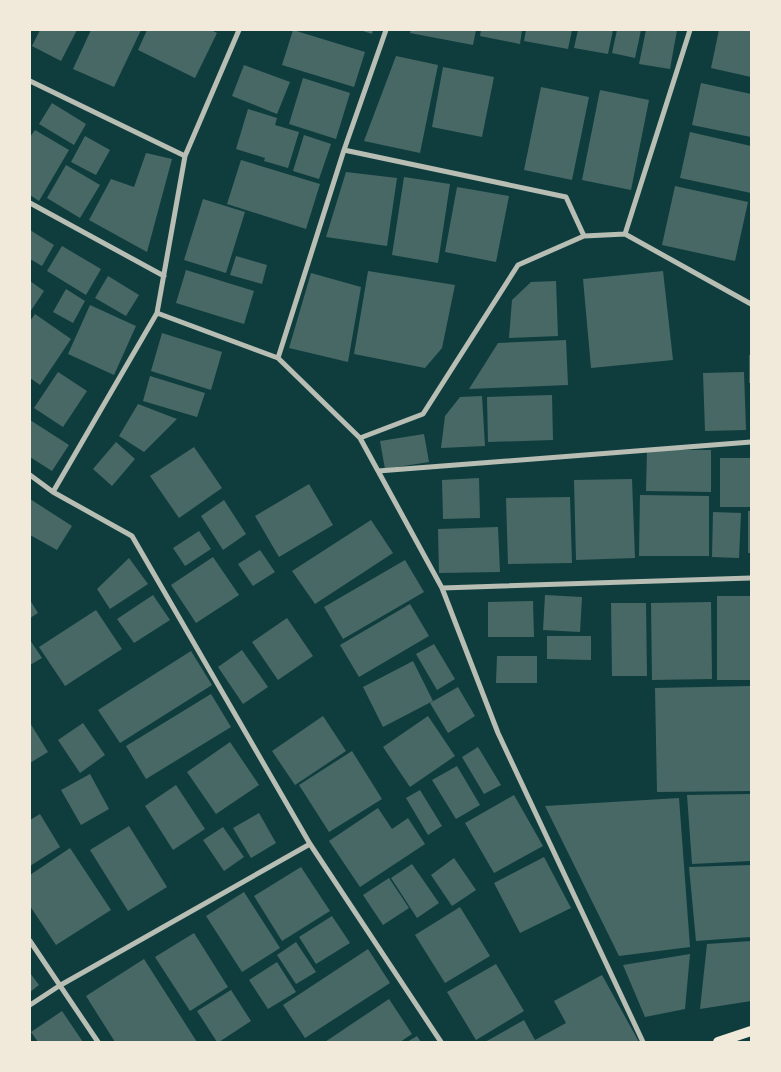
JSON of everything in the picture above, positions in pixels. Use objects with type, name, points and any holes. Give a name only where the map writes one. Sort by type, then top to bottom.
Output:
[{"type":"main road","points":[[718,1042],[751,1031]]},
{"type":"street","points":[[53,492],[157,313],[185,156],[239,30]]},
{"type":"street","points":[[278,358],[344,150],[386,30]]},
{"type":"street","points":[[625,234],[690,30]]},
{"type":"street","points":[[30,80],[185,156]]},
{"type":"street","points":[[344,150],[566,197],[584,236]]},
{"type":"street","points":[[30,202],[164,276]]},
{"type":"street","points":[[360,438],[423,414],[518,264],[584,236],[625,234],[751,304]]},
{"type":"street","points":[[157,313],[278,358],[360,438],[442,588],[498,734],[643,1042]]},
{"type":"street","points":[[378,471],[751,442]]},
{"type":"street","points":[[30,475],[53,492],[132,536],[310,844],[440,1042]]},
{"type":"street","points":[[442,588],[751,578]]},
{"type":"street","points":[[30,1005],[59,986],[310,844]]},
{"type":"street","points":[[30,941],[98,1042]]},
{"type":"building","points":[[40,30],[77,30],[61,61],[32,46]]},
{"type":"building","points":[[91,30],[141,30],[114,87],[73,69]]},
{"type":"building","points":[[147,30],[211,30],[217,33],[195,78],[138,50]]},
{"type":"building","points":[[293,30],[365,52],[354,87],[282,65]]},
{"type":"building","points":[[360,30],[373,30],[372,34]]},
{"type":"building","points":[[411,30],[476,30],[473,45],[410,33]]},
{"type":"building","points":[[481,30],[522,30],[520,44],[480,36]]},
{"type":"building","points":[[526,30],[572,30],[568,49],[524,41]]},
{"type":"building","points":[[578,30],[613,30],[608,54],[574,48]]},
{"type":"building","points":[[617,30],[641,30],[635,58],[612,53]]},
{"type":"building","points":[[646,30],[677,30],[670,69],[639,64]]},
{"type":"building","points":[[719,30],[751,30],[751,77],[711,68]]},
{"type":"building","points":[[396,56],[438,65],[420,153],[364,141]]},
{"type":"building","points":[[244,65],[290,82],[277,114],[232,96]]},
{"type":"building","points":[[443,67],[494,77],[482,137],[432,127]]},
{"type":"building","points":[[303,78],[350,93],[336,139],[289,124]]},
{"type":"building","points":[[701,83],[751,94],[751,137],[692,125]]},
{"type":"building","points":[[541,87],[589,97],[572,180],[524,170]]},
{"type":"building","points":[[600,90],[649,100],[631,190],[582,180]]},
{"type":"building","points":[[52,103],[86,124],[74,145],[39,124]]},
{"type":"building","points":[[248,109],[277,118],[275,125],[299,132],[288,168],[264,161],[265,158],[236,149]]},
{"type":"building","points":[[35,130],[69,150],[39,201],[30,195],[30,137]]},
{"type":"building","points":[[690,132],[751,146],[751,193],[680,178]]},
{"type":"building","points":[[304,135],[331,144],[319,179],[293,171]]},
{"type":"building","points":[[85,136],[110,150],[96,175],[71,162]]},
{"type":"building","points":[[146,153],[172,159],[147,252],[89,220],[111,179],[134,187]]},
{"type":"building","points":[[241,160],[320,184],[306,229],[227,204]]},
{"type":"building","points":[[66,165],[100,185],[80,218],[47,198]]},
{"type":"building","points":[[346,172],[397,178],[387,246],[326,237]]},
{"type":"building","points":[[404,177],[450,184],[438,263],[392,255]]},
{"type":"building","points":[[675,186],[748,202],[735,261],[662,245]]},
{"type":"building","points":[[457,187],[509,196],[496,262],[445,252]]},
{"type":"building","points":[[203,199],[245,212],[226,273],[184,260]]},
{"type":"building","points":[[30,230],[54,245],[42,266],[30,259]]},
{"type":"building","points":[[62,246],[101,269],[86,295],[47,271]]},
{"type":"building","points":[[236,256],[267,265],[262,284],[230,275]]},
{"type":"building","points":[[186,270],[254,291],[244,324],[176,303]]},
{"type":"building","points":[[368,271],[455,285],[442,348],[425,368],[354,354]]},
{"type":"building","points":[[663,271],[673,360],[591,368],[583,279]]},
{"type":"building","points":[[311,273],[361,287],[348,362],[289,348]]},
{"type":"building","points":[[108,276],[139,295],[126,316],[95,298]]},
{"type":"building","points":[[30,281],[44,291],[30,312]]},
{"type":"building","points":[[556,281],[558,336],[509,338],[512,300],[531,282]]},
{"type":"building","points":[[66,289],[85,301],[73,323],[53,312]]},
{"type":"building","points":[[90,305],[136,326],[114,375],[68,354]]},
{"type":"building","points":[[35,314],[71,339],[40,385],[30,378],[30,321]]},
{"type":"building","points":[[162,333],[222,352],[211,390],[151,371]]},
{"type":"building","points":[[566,340],[568,385],[469,389],[498,343]]},
{"type":"building","points":[[749,355],[751,355],[751,383],[749,383]]},
{"type":"building","points":[[58,372],[87,391],[63,427],[34,408]]},
{"type":"building","points":[[744,372],[746,430],[705,431],[703,373]]},
{"type":"building","points":[[150,376],[205,393],[197,417],[143,401]]},
{"type":"building","points":[[552,395],[553,440],[488,442],[487,397]]},
{"type":"building","points":[[482,396],[485,446],[441,448],[445,416],[460,397]]},
{"type":"building","points":[[138,404],[177,419],[144,452],[119,436]]},
{"type":"building","points":[[30,420],[69,445],[52,471],[30,457]]},
{"type":"building","points":[[424,434],[429,462],[385,469],[380,441]]},
{"type":"building","points":[[116,442],[135,459],[112,486],[93,469]]},
{"type":"building","points":[[194,447],[222,488],[179,518],[150,476]]},
{"type":"building","points":[[647,450],[711,450],[711,492],[646,491]]},
{"type":"building","points":[[720,458],[751,458],[751,507],[720,507]]},
{"type":"building","points":[[479,478],[480,518],[443,519],[442,480]]},
{"type":"building","points":[[632,479],[635,558],[576,560],[574,480]]},
{"type":"building","points":[[309,484],[333,525],[279,557],[255,516]]},
{"type":"building","points":[[640,495],[709,496],[709,556],[639,556]]},
{"type":"building","points":[[570,497],[572,563],[508,564],[506,498]]},
{"type":"building","points":[[30,499],[72,526],[57,550],[30,535]]},
{"type":"building","points":[[224,500],[246,534],[223,550],[201,516]]},
{"type":"building","points":[[748,511],[751,511],[751,553],[748,553]]},
{"type":"building","points":[[713,512],[741,513],[739,558],[712,557]]},
{"type":"building","points":[[371,520],[393,553],[315,604],[292,571]]},
{"type":"building","points":[[498,527],[500,572],[439,573],[438,529]]},
{"type":"building","points":[[199,531],[211,549],[185,566],[173,548]]},
{"type":"building","points":[[260,550],[275,572],[253,586],[238,564]]},
{"type":"building","points":[[213,557],[239,595],[196,623],[171,585]]},
{"type":"building","points":[[129,558],[148,584],[110,609],[97,589]]},
{"type":"building","points":[[405,560],[424,592],[343,639],[324,607]]},
{"type":"building","points":[[153,595],[170,620],[134,643],[117,619]]},
{"type":"building","points":[[545,595],[582,597],[580,632],[543,630]]},
{"type":"building","points":[[717,596],[751,596],[751,680],[717,680]]},
{"type":"building","points":[[30,600],[38,613],[30,618]]},
{"type":"building","points":[[533,601],[534,637],[488,637],[488,602]]},
{"type":"building","points":[[711,602],[712,679],[652,680],[651,603]]},
{"type":"building","points":[[611,603],[646,603],[647,676],[612,676]]},
{"type":"building","points":[[410,604],[429,636],[359,677],[340,645]]},
{"type":"building","points":[[96,610],[122,649],[65,686],[39,647]]},
{"type":"building","points":[[287,618],[313,656],[278,680],[252,642]]},
{"type":"building","points":[[547,636],[591,636],[591,660],[547,659]]},
{"type":"building","points":[[30,640],[42,658],[30,665]]},
{"type":"building","points":[[434,644],[455,679],[437,690],[416,654]]},
{"type":"building","points":[[242,650],[268,687],[243,704],[218,667]]},
{"type":"building","points":[[191,651],[212,685],[120,743],[98,710]]},
{"type":"building","points":[[497,656],[537,656],[537,683],[496,683]]},
{"type":"building","points":[[413,661],[433,701],[383,727],[363,687]]},
{"type":"building","points":[[751,686],[751,791],[657,792],[655,688]]},
{"type":"building","points":[[458,687],[475,716],[448,733],[430,703]]},
{"type":"building","points":[[211,694],[231,727],[146,779],[126,746]]},
{"type":"building","points":[[323,716],[346,751],[295,785],[272,751]]},
{"type":"building","points":[[428,716],[455,756],[410,787],[383,747]]},
{"type":"building","points":[[30,723],[48,752],[30,763]]},
{"type":"building","points":[[83,723],[105,755],[80,773],[58,740]]},
{"type":"building","points":[[230,742],[259,785],[216,814],[187,772]]},
{"type":"building","points":[[478,747],[501,785],[484,794],[462,757]]},
{"type":"building","points":[[352,751],[382,799],[329,832],[299,785]]},
{"type":"building","points":[[457,766],[480,805],[456,819],[432,780]]},
{"type":"building","points":[[90,774],[109,809],[81,825],[61,790]]},
{"type":"building","points":[[176,785],[205,829],[173,850],[145,806]]},
{"type":"building","points":[[420,790],[442,826],[428,835],[406,798]]},
{"type":"building","points":[[751,794],[751,861],[692,864],[687,795]]},
{"type":"building","points":[[514,795],[543,846],[494,873],[465,823]]},
{"type":"building","points":[[679,798],[690,947],[619,956],[545,806]]},
{"type":"building","points":[[378,808],[392,829],[408,818],[425,844],[360,887],[329,841]]},
{"type":"building","points":[[259,813],[276,843],[251,858],[233,828]]},
{"type":"building","points":[[40,814],[60,847],[30,866],[30,820]]},
{"type":"building","points":[[129,826],[167,887],[128,911],[90,850]]},
{"type":"building","points":[[223,827],[244,857],[224,871],[203,840]]},
{"type":"building","points":[[70,848],[111,910],[56,945],[30,906],[30,875]]},
{"type":"building","points":[[544,857],[571,908],[520,933],[494,883]]},
{"type":"building","points":[[454,858],[476,890],[452,906],[431,875]]},
{"type":"building","points":[[412,864],[439,903],[417,918],[391,878]]},
{"type":"building","points":[[751,865],[751,937],[696,941],[689,867]]},
{"type":"building","points":[[301,867],[330,911],[282,941],[254,896]]},
{"type":"building","points":[[389,878],[409,908],[383,925],[363,895]]},
{"type":"building","points":[[244,892],[280,948],[242,972],[206,916]]},
{"type":"building","points":[[460,907],[490,956],[445,983],[415,935]]},
{"type":"building","points":[[332,916],[350,943],[316,964],[299,937]]},
{"type":"building","points":[[194,933],[228,987],[190,1011],[155,957]]},
{"type":"building","points":[[751,941],[751,1001],[700,1009],[707,944]]},
{"type":"building","points":[[296,942],[316,972],[296,984],[277,955]]},
{"type":"building","points":[[368,949],[390,983],[305,1038],[283,1005]]},
{"type":"building","points":[[690,954],[685,1009],[645,1017],[623,965]]},
{"type":"building","points":[[144,959],[197,1042],[115,1042],[86,996]]},
{"type":"building","points":[[277,962],[296,992],[268,1009],[249,980]]},
{"type":"building","points":[[496,964],[524,1011],[476,1040],[447,992]]},
{"type":"building","points":[[30,973],[39,985],[30,992]]},
{"type":"building","points":[[602,975],[639,1042],[485,1042],[524,1020],[535,1040],[566,1023],[554,1001]]},
{"type":"building","points":[[231,990],[251,1021],[217,1042],[197,1011]]},
{"type":"building","points":[[389,999],[412,1034],[400,1042],[325,1042]]},
{"type":"building","points":[[62,1011],[83,1042],[38,1042],[31,1032]]},
{"type":"building","points":[[417,1036],[421,1042],[407,1042]]}]
